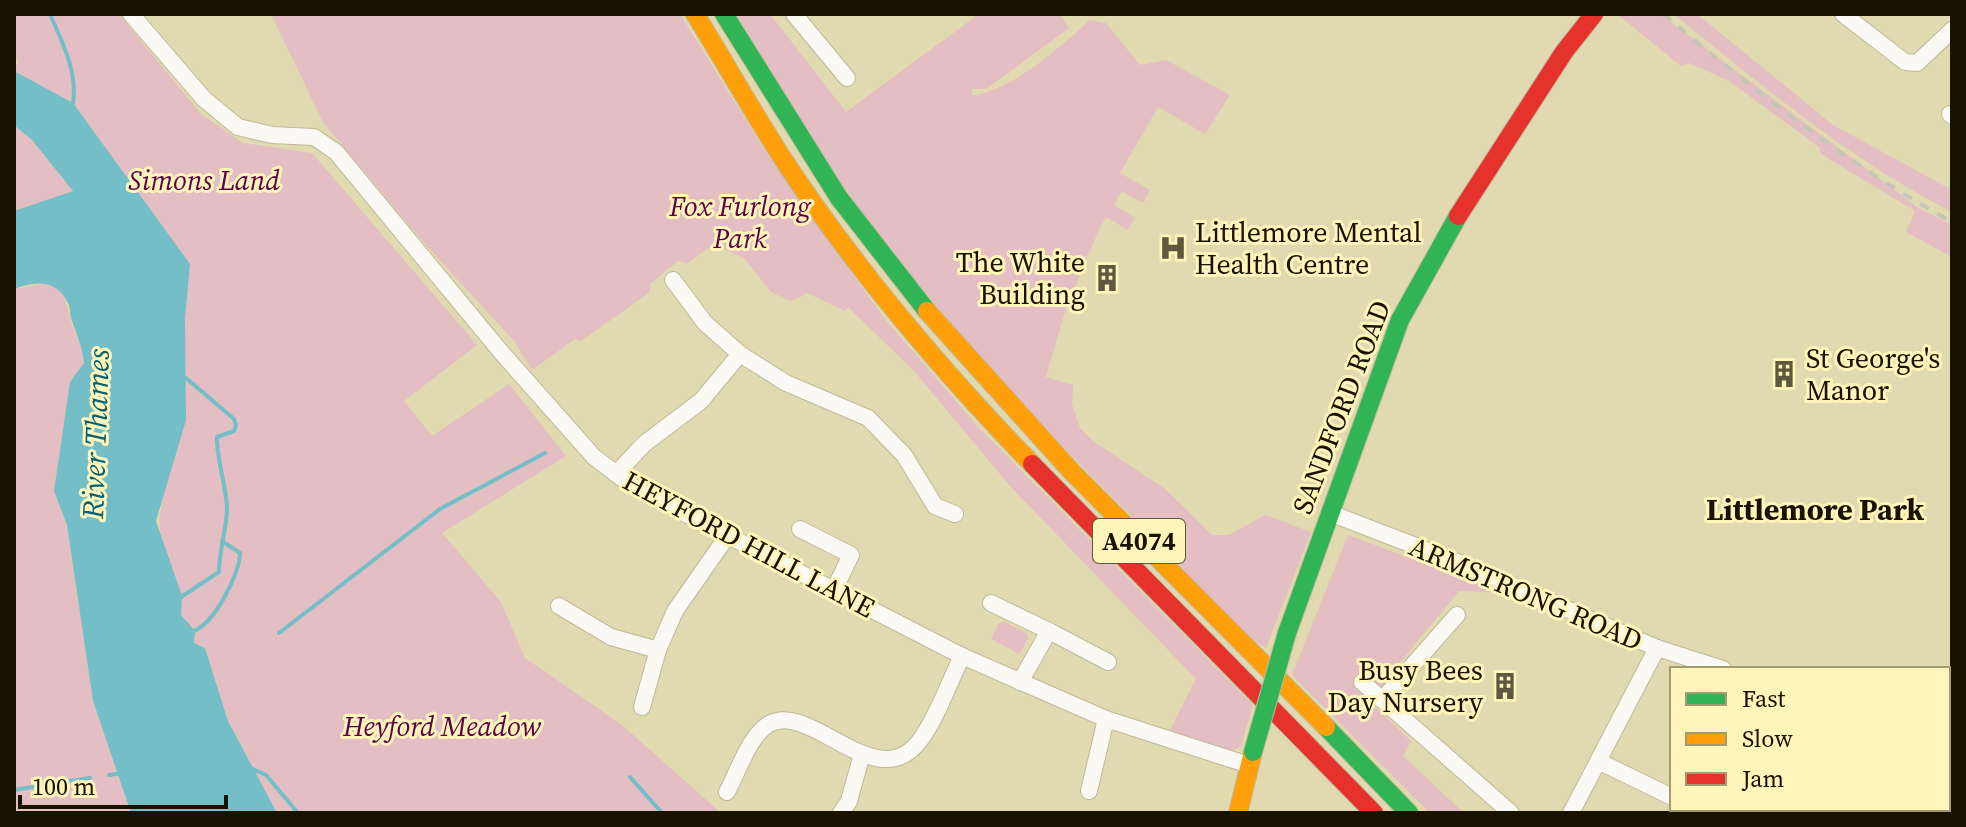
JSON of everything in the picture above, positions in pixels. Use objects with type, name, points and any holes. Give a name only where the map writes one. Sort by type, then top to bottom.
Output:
[{"type":"main road","name":"A4074","points":[[695,14],[781,156],[861,269],[983,413],[1374,813]]},
{"type":"main road","name":"A4074","points":[[724,14],[798,138],[882,256],[995,391],[1105,507],[1409,813]]},
{"type":"main road","name":"SANDFORD ROAD","points":[[1238,813],[1287,633],[1400,320],[1477,181],[1564,52],[1594,14]]},
{"type":"street","name":"HEYFORD HILL LANE","points":[[131,14],[204,99],[238,127],[272,135],[314,137],[336,152],[501,352],[594,457],[635,488],[962,656],[1020,682],[1106,719],[1251,759]]},
{"type":"street","points":[[794,14],[847,78]]},
{"type":"street","points":[[1843,14],[1905,62],[1917,63],[1949,40]]},
{"type":"street","points":[[673,280],[705,323],[740,354],[786,383],[868,418],[904,455],[935,506],[955,514]]},
{"type":"street","points":[[616,474],[644,444],[701,401],[740,354]]},
{"type":"street","name":"ARMSTRONG ROAD","points":[[1330,513],[1470,567],[1657,648],[1717,667]]},
{"type":"street","points":[[800,529],[851,555],[834,590]]},
{"type":"street","points":[[642,707],[658,650],[675,611],[728,535]]},
{"type":"street","points":[[991,603],[1108,662]]},
{"type":"street","points":[[559,606],[611,637],[658,650]]},
{"type":"street","points":[[1382,700],[1457,615]]},
{"type":"street","points":[[1020,682],[1049,631]]},
{"type":"street","points":[[1571,813],[1657,648]]},
{"type":"street","points":[[727,792],[758,734],[770,723],[792,720],[862,754],[887,759],[902,755],[920,741],[962,656]]},
{"type":"street","points":[[1362,682],[1511,813]]},
{"type":"street","points":[[1089,791],[1106,719]]},
{"type":"street","points":[[841,813],[849,801],[862,754]]},
{"type":"street","points":[[1598,761],[1670,796]]},
{"type":"green space","points":[[14,14],[119,14],[201,114],[243,143],[312,153],[477,345],[404,401],[432,436],[509,384],[566,456],[442,533],[501,602],[525,658],[622,725],[721,813],[277,813],[228,721],[205,648],[194,643],[194,631],[181,615],[177,587],[160,532],[159,518],[190,264],[39,87],[14,71],[18,62],[14,52]]},
{"type":"green space","name":"Fox Furlong Park","points":[[271,14],[680,14],[771,160],[884,318],[981,430],[1253,705],[1241,746],[1231,752],[1170,730],[1196,679],[1010,486],[914,371],[848,307],[845,311],[807,293],[791,301],[771,292],[744,258],[714,244],[686,264],[678,261],[650,284],[650,292],[581,341],[575,339],[532,370],[515,342],[424,243],[323,122]]},
{"type":"green space","points":[[737,14],[770,14],[846,112],[979,14],[1060,14],[1069,28],[986,89],[972,89],[972,96],[1005,85],[1020,76],[1090,20],[1106,23],[1140,65],[1166,60],[1230,95],[1205,134],[1158,107],[1120,173],[1150,190],[1143,203],[1122,191],[1114,205],[1135,218],[1128,230],[1106,217],[1100,227],[1066,308],[1046,377],[1073,385],[1072,404],[1080,428],[1093,441],[1165,489],[1212,535],[1229,535],[1265,515],[1311,532],[1266,648],[1228,616],[1043,425],[929,297],[825,160],[779,89]]},
{"type":"green space","points":[[1617,14],[1660,14],[1917,207],[1952,225],[1952,257],[1906,232],[1915,211],[1821,154],[1819,147],[1729,81],[1689,63],[1681,66]]},
{"type":"green space","points":[[1674,14],[1697,14],[1833,125],[1952,190],[1952,212],[1843,145],[1774,95]]},
{"type":"green space","points":[[14,125],[32,140],[73,191],[14,211]]},
{"type":"green space","points":[[46,283],[58,289],[64,297],[84,363],[70,383],[54,491],[67,525],[93,701],[131,813],[14,813],[14,289]]},
{"type":"green space","points":[[1348,535],[1504,593],[1459,591],[1393,671],[1372,704],[1411,741],[1403,756],[1464,813],[1430,813],[1292,675]]},
{"type":"green space","points":[[1005,622],[1026,633],[1028,638],[1020,654],[991,639],[999,623]]},
{"type":"water","name":"River Thames","points":[[14,71],[73,103],[190,264],[185,319],[186,420],[156,521],[182,596],[181,615],[195,631],[194,643],[205,648],[228,721],[277,813],[131,813],[93,701],[67,525],[54,491],[70,382],[84,363],[82,351],[69,305],[58,290],[45,284],[14,289],[14,211],[73,191],[32,140],[14,125]]},
{"type":"waterway","points":[[50,14],[71,69],[73,103]]},
{"type":"waterway","points":[[181,597],[219,572],[227,507],[217,437],[234,431],[236,425],[234,419],[186,378]]},
{"type":"waterway","points":[[279,633],[440,509],[545,453]]},
{"type":"waterway","points":[[193,631],[217,610],[239,562],[240,553],[222,541]]},
{"type":"waterway","points":[[248,767],[266,775],[298,813]]},
{"type":"waterway","points":[[109,775],[123,773]]},
{"type":"waterway","points":[[630,777],[662,813]]},
{"type":"waterway","points":[[14,790],[90,778]]},
{"type":"railway","points":[[1663,14],[1838,151],[1952,222]]},
{"type":"traffic: fast","points":[[724,14],[839,198],[927,311]]},
{"type":"traffic: fast","points":[[1287,633],[1400,320],[1458,216]]},
{"type":"traffic: fast","points":[[1253,752],[1287,633]]},
{"type":"traffic: fast","points":[[1326,727],[1409,813]]},
{"type":"traffic: slow","points":[[695,14],[781,156],[838,237],[931,354],[1032,464]]},
{"type":"traffic: slow","points":[[927,311],[1072,472],[1326,727]]},
{"type":"traffic: slow","points":[[1238,813],[1253,752]]},
{"type":"traffic: jam","points":[[1458,216],[1564,52],[1594,14]]},
{"type":"traffic: jam","points":[[1032,464],[1374,813]]},
{"type":"place","name":"Littlemore Mental Health Centre","points":[[1173,248]]},
{"type":"place","name":"The White Building","points":[[1107,278]]},
{"type":"place","name":"St George's Manor","points":[[1784,374]]},
{"type":"place","name":"Busy Bees Day Nursery","points":[[1505,686]]},
{"type":"district","name":"Littlemore Park","points":[[1815,510]]},
{"type":"park label","name":"Simons Land","points":[[204,180]]},
{"type":"park label","name":"Heyford Meadow","points":[[442,726]]}]
